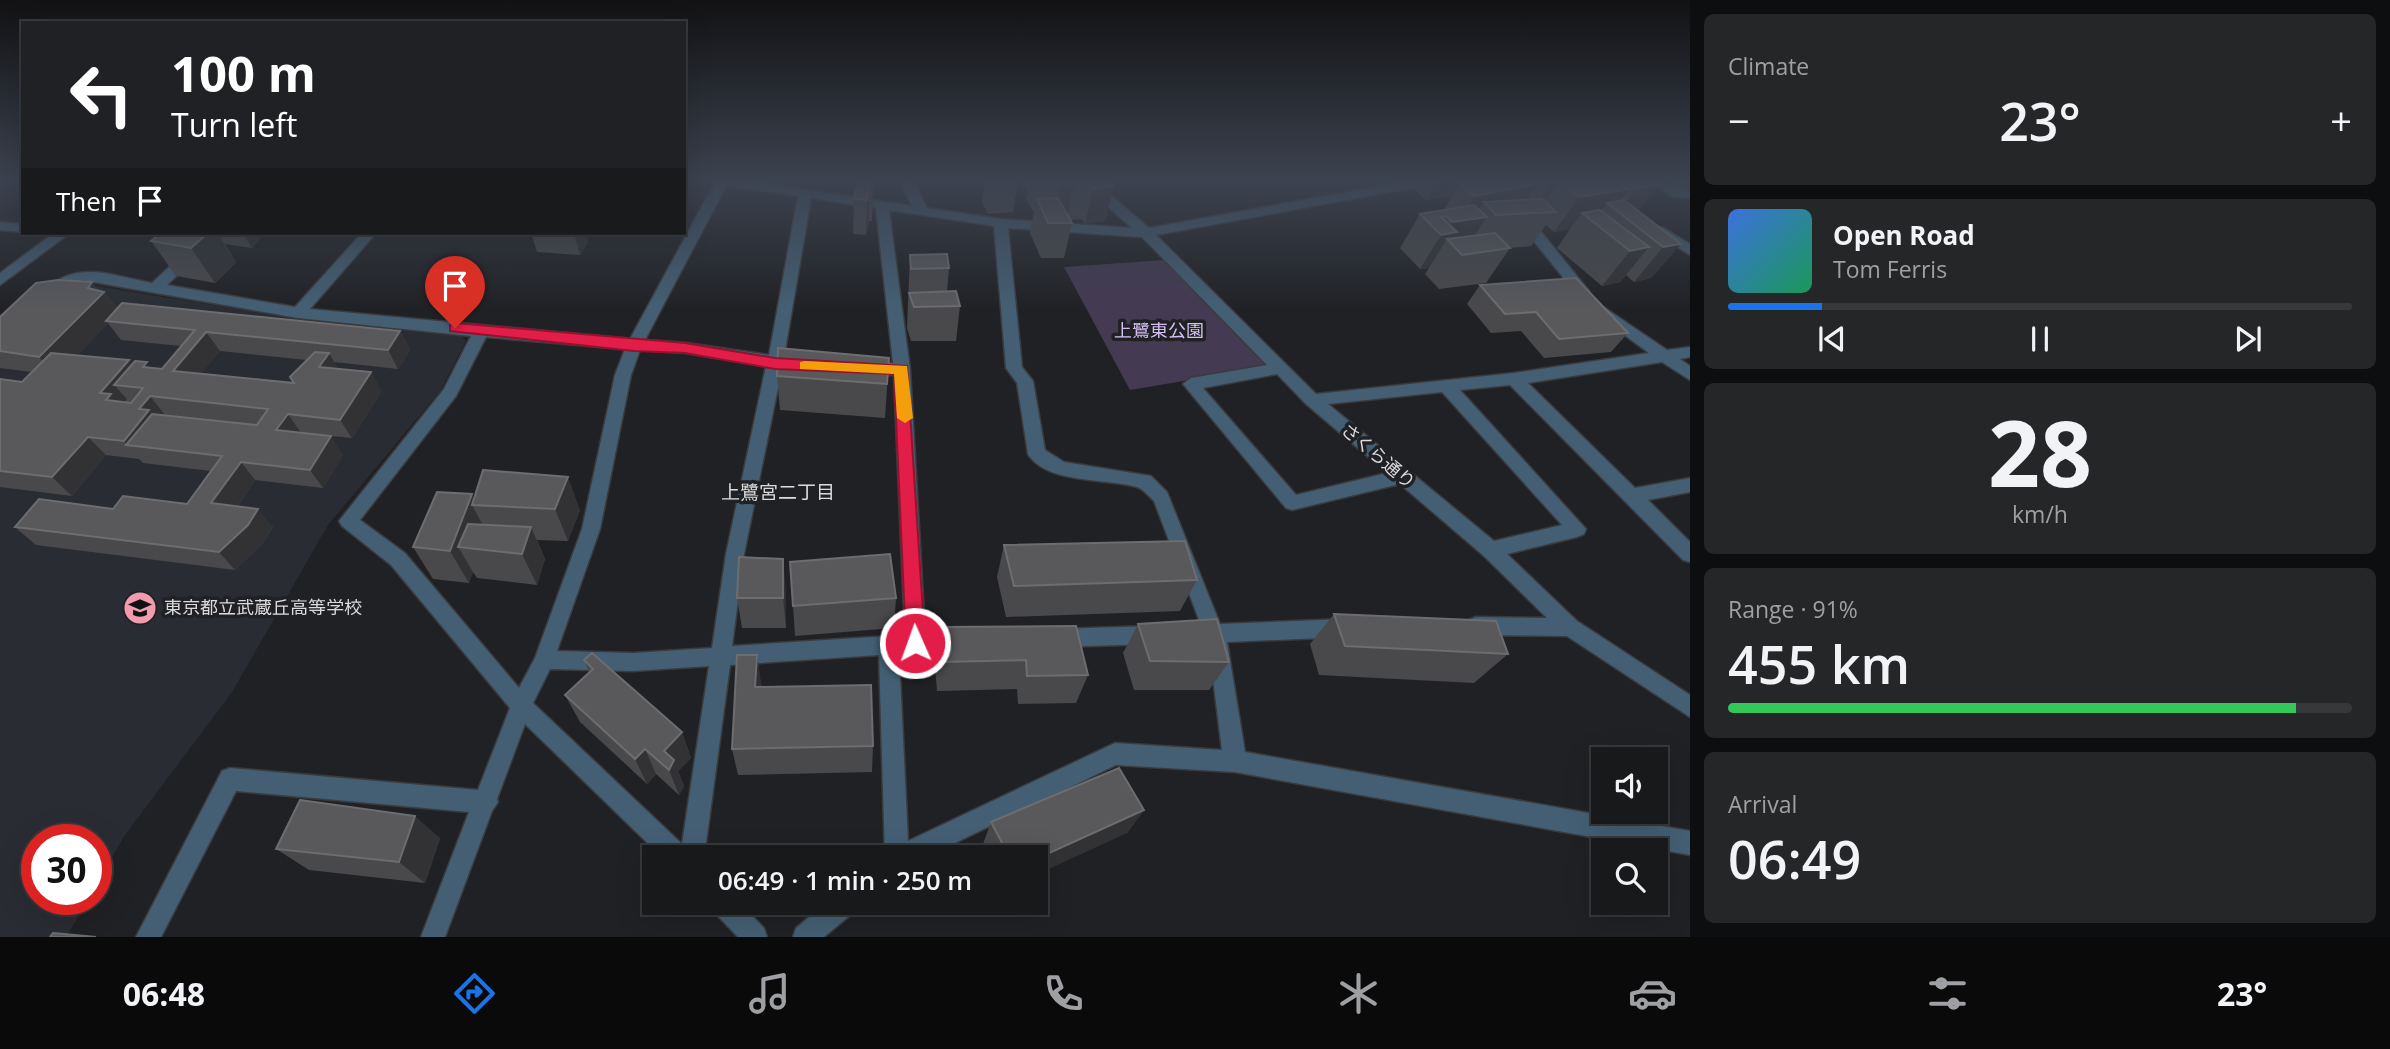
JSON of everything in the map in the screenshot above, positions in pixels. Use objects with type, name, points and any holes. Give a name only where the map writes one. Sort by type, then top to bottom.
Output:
[{"type":"street","points":[[433,937],[521,706],[544,660],[591,529],[623,375],[634,346],[697,224]]},
{"type":"street","points":[[694,845],[740,528],[775,363],[800,224]]},
{"type":"street","points":[[884,224],[901,369],[915,643]]},
{"type":"street","points":[[1001,224],[1014,369],[1025,381],[1037,454],[1060,468],[1145,481],[1161,497],[1219,647],[1235,761]]},
{"type":"street","points":[[1012,224],[1146,233],[1196,224]]},
{"type":"street","name":"さくら通り","points":[[1136,224],[1312,400],[1491,550],[1570,627],[1681,691],[1690,707]]},
{"type":"street","points":[[1529,224],[1585,295],[1640,340],[1667,355],[1690,374]]},
{"type":"street","points":[[1652,224],[1690,251]]},
{"type":"street","points":[[0,226],[21,229]]},
{"type":"street","points":[[0,280],[60,235]]},
{"type":"street","points":[[156,287],[212,235]]},
{"type":"street","points":[[298,313],[367,235]]},
{"type":"street","points":[[36,305],[62,281],[80,275],[298,313],[634,346],[685,348],[810,366]]},
{"type":"street","points":[[481,331],[450,392],[348,521],[398,559],[521,706],[666,845]]},
{"type":"street","points":[[1312,400],[1514,379],[1690,352]]},
{"type":"street","points":[[846,368],[901,369]]},
{"type":"street","points":[[1280,368],[1191,384],[1292,503],[1402,476]]},
{"type":"street","points":[[1514,379],[1690,554]]},
{"type":"street","points":[[1445,385],[1577,529],[1491,550]]},
{"type":"street","points":[[1633,496],[1690,485]]},
{"type":"street","points":[[1450,626],[1570,627]]},
{"type":"street","points":[[1038,639],[1373,627]]},
{"type":"street","points":[[544,660],[633,662],[983,641]]},
{"type":"street","points":[[889,647],[897,845]]},
{"type":"street","points":[[924,845],[1115,754],[1235,761],[1690,843]]},
{"type":"street","points":[[148,937],[230,779],[486,802]]},
{"type":"street","points":[[734,915],[755,937]]},
{"type":"street","points":[[805,937],[831,915]]},
{"type":"shaded area","name":"東京都立武蔵丘高等学校","points":[[76,283],[311,321],[462,336],[466,341],[440,391],[328,525],[232,692],[125,835],[112,857],[112,824],[21,824],[21,915],[79,915],[66,937],[0,937],[0,346]]},
{"type":"green space","name":"上鷺東公園","points":[[1165,260],[1272,366],[1130,390],[1064,267]]},
{"type":"building","points":[[1430,224],[1448,224],[1457,232],[1441,235]]},
{"type":"building","points":[[1596,224],[1618,224],[1649,247],[1630,251]]},
{"type":"building","points":[[1633,224],[1655,224],[1681,244],[1663,247]]},
{"type":"building","points":[[1495,233],[1510,248],[1462,255],[1447,239]]},
{"type":"building","points":[[158,235],[206,235],[191,248],[151,241]]},
{"type":"building","points":[[947,254],[949,268],[911,269],[910,255]]},
{"type":"building","points":[[1576,278],[1628,333],[1559,339],[1536,312],[1505,314],[1480,285]]},
{"type":"building","points":[[58,280],[92,282],[88,288],[104,292],[39,357],[0,351],[0,317],[36,283]]},
{"type":"building","points":[[956,291],[960,306],[914,307],[909,293]]},
{"type":"building","points":[[122,303],[400,331],[388,350],[206,332],[173,371],[294,383],[290,377],[315,352],[329,353],[319,367],[371,372],[340,420],[288,414],[276,430],[331,436],[310,470],[241,462],[211,503],[258,509],[248,525],[219,552],[15,527],[39,499],[113,509],[123,496],[187,504],[222,456],[126,445],[152,414],[257,425],[268,409],[150,396],[139,409],[149,410],[124,441],[88,437],[52,477],[0,471],[0,379],[22,382],[51,353],[129,360],[100,393],[111,394],[106,400],[131,403],[143,388],[114,385],[135,361],[147,362],[143,367],[162,369],[195,330],[106,321]]},
{"type":"building","points":[[778,348],[889,358],[887,384],[777,376]]},
{"type":"building","points":[[483,470],[568,477],[555,509],[472,505]]},
{"type":"building","points":[[437,492],[472,494],[450,551],[413,547]]},
{"type":"building","points":[[468,524],[531,527],[522,554],[458,547]]},
{"type":"building","points":[[1185,541],[1197,580],[1014,586],[1004,545]]},
{"type":"building","points":[[890,554],[896,598],[793,606],[790,562]]},
{"type":"building","points":[[739,557],[783,559],[783,598],[737,598]]},
{"type":"building","points":[[1334,614],[1496,621],[1508,654],[1345,646]]},
{"type":"building","points":[[1217,619],[1229,662],[1150,661],[1138,624]]},
{"type":"building","points":[[1076,626],[1088,675],[1027,676],[1026,660],[942,662],[939,627]]},
{"type":"building","points":[[592,653],[682,732],[664,751],[674,760],[669,770],[645,749],[635,759],[565,695],[593,669],[584,660]]},
{"type":"building","points":[[737,655],[757,655],[755,687],[871,685],[873,746],[732,749]]},
{"type":"building","points":[[1119,768],[1144,810],[1048,854],[1048,845],[1003,845],[991,822]]},
{"type":"building","points":[[300,800],[415,816],[399,862],[276,849]]},
{"type":"building","points":[[53,933],[96,937],[50,937]]},
{"type":"slow traffic","points":[[805,366],[901,369],[905,418]]},
{"type":"place","name":"東京都立武蔵丘高等学校","points":[[140,608]]},
{"type":"district","name":"上鷺宮二丁目","points":[[778,492]]},
{"type":"route","points":[[455,328],[563,340],[685,348],[775,363],[901,369],[908,464],[915,643]]}]
